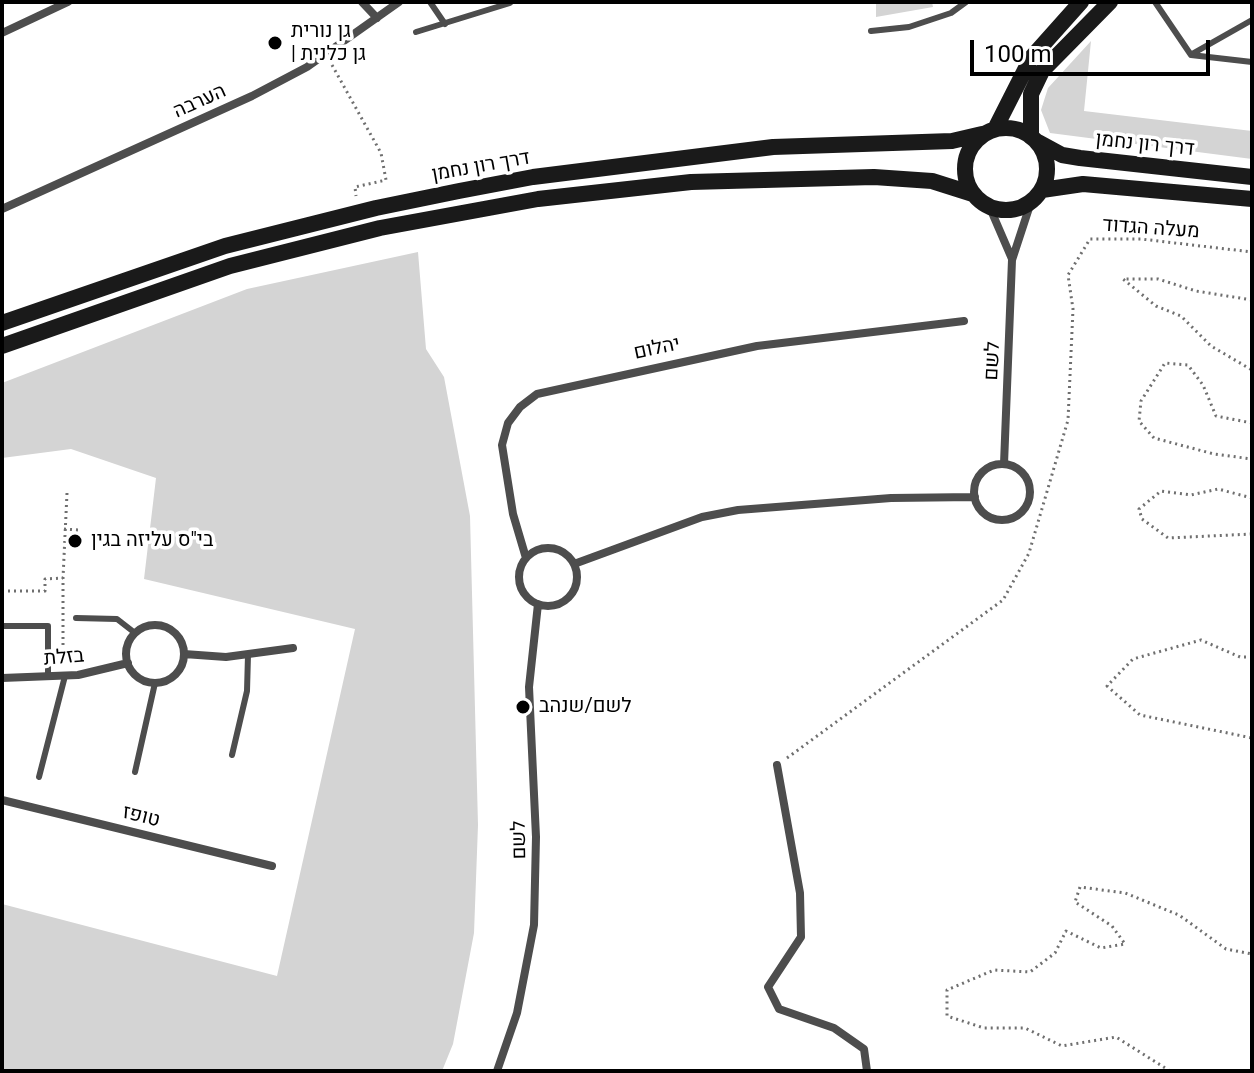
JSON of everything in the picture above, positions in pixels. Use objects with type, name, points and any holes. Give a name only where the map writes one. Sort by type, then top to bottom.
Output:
[{"type":"main road","points":[[1081,2],[1031,58],[989,131],[966,155],[964,170],[973,194],[990,208],[1012,211],[1036,196],[1083,184],[1252,199]]},
{"type":"main road","points":[[1036,196],[1047,176],[1046,157],[1034,139],[1031,94],[1042,71],[1110,2]]},
{"type":"main road","points":[[989,131],[1010,128],[1034,139]]},
{"type":"main road","name":"דרך רון נחמן","points":[[2,323],[225,246],[445,194],[533,177],[773,147],[952,141],[989,131]]},
{"type":"main road","name":"דרך רון נחמן","points":[[1034,139],[1062,155],[1252,177]]},
{"type":"main road","name":"דרך רון נחמן","points":[[2,346],[230,266],[380,228],[538,199],[691,182],[874,177],[932,181],[973,194]]},
{"type":"street","points":[[2,33],[68,2]]},
{"type":"street","points":[[362,2],[377,18]]},
{"type":"street","name":"הערבה","points":[[2,209],[252,96],[307,67],[399,2]]},
{"type":"street","name":"לשם","points":[[1004,464],[1011,257],[1036,196]]},
{"type":"street","name":"לשם","points":[[990,208],[1011,257]]},
{"type":"street","name":"יהלום","points":[[526,558],[513,514],[502,445],[508,423],[520,407],[537,394],[757,346],[964,321]]},
{"type":"street","points":[[1004,464],[1024,474],[1030,485],[1026,506],[1018,515],[997,519],[980,509],[975,497],[979,475],[988,468],[1004,464]]},
{"type":"street","points":[[574,564],[702,517],[738,510],[891,498],[975,497]]},
{"type":"street","points":[[546,548],[559,550],[574,564],[577,583],[569,598],[558,605],[538,604],[520,588],[520,567],[526,558],[546,548]]},
{"type":"street","name":"לשם","points":[[497,1071],[517,1013],[534,925],[536,837],[529,687],[538,604]]},
{"type":"street","points":[[154,625],[165,626],[177,635],[184,654],[177,674],[155,683],[135,675],[128,663],[127,646],[135,633],[154,625]]},
{"type":"street","points":[[184,654],[248,655],[293,648]]},
{"type":"street","name":"בזלת","points":[[2,678],[65,676],[128,663]]},
{"type":"street","points":[[777,765],[800,893],[801,937],[768,987],[779,1009],[834,1028],[864,1049],[867,1071]]},
{"type":"street","name":"טופז","points":[[2,800],[272,866]]},
{"type":"lane","points":[[430,2],[445,24]]},
{"type":"lane","points":[[871,31],[909,27],[951,13],[966,2]]},
{"type":"lane","points":[[1155,2],[1191,55],[1252,62]]},
{"type":"lane","points":[[416,32],[510,3]]},
{"type":"lane","points":[[1191,55],[1252,20]]},
{"type":"lane","points":[[76,618],[117,619],[135,633]]},
{"type":"lane","points":[[2,626],[48,626],[48,677]]},
{"type":"lane","points":[[232,755],[247,691],[248,655]]},
{"type":"lane","points":[[39,777],[65,676]]},
{"type":"lane","points":[[135,772],[155,683]]},
{"type":"path","points":[[330,62],[381,153],[386,180],[355,187],[356,198]]},
{"type":"path","name":"מעלה הגדוד","points":[[777,765],[1003,600],[1029,553],[1068,420],[1073,309],[1068,275],[1090,239],[1141,239],[1252,252]]},
{"type":"path","points":[[1252,300],[1196,291],[1158,279],[1123,279],[1156,306],[1181,316],[1211,346],[1252,370]]},
{"type":"path","points":[[1252,423],[1216,416],[1203,385],[1188,365],[1165,363],[1141,401],[1139,421],[1154,438],[1214,454],[1252,459]]},
{"type":"path","points":[[1252,498],[1218,489],[1191,495],[1161,491],[1139,509],[1142,519],[1168,538],[1252,534]]},
{"type":"path","points":[[67,493],[63,578],[63,648],[67,658]]},
{"type":"path","points":[[64,529],[79,530]]},
{"type":"path","points":[[2,591],[45,591],[45,579],[63,578]]},
{"type":"path","points":[[1252,657],[1240,657],[1201,640],[1133,659],[1107,686],[1140,715],[1252,738]]},
{"type":"path","points":[[1170,1071],[1116,1037],[1062,1046],[1025,1028],[984,1028],[947,1016],[947,990],[994,970],[1030,972],[1055,953],[1066,931],[1101,948],[1125,944],[1112,926],[1075,902],[1080,887],[1125,893],[1179,915],[1226,949],[1252,954]]},
{"type":"shaded area","points":[[876,2],[932,2],[933,7],[876,17]]},
{"type":"shaded area","points":[[1091,41],[1084,111],[1252,131],[1252,159],[1050,133],[1041,110],[1048,88]]},
{"type":"shaded area","points":[[418,252],[426,349],[444,377],[470,516],[478,825],[474,933],[453,1044],[442,1071],[2,1071],[2,904],[277,976],[355,629],[144,579],[156,478],[71,449],[2,458],[2,383],[247,289]]},
{"type":"place","name":"גן נורית | גן כלנית","points":[[275,43]]},
{"type":"place","name":"בי\"ס עליזה בגין","points":[[75,541]]},
{"type":"place","name":"לשם/שנהב","points":[[523,707]]}]
